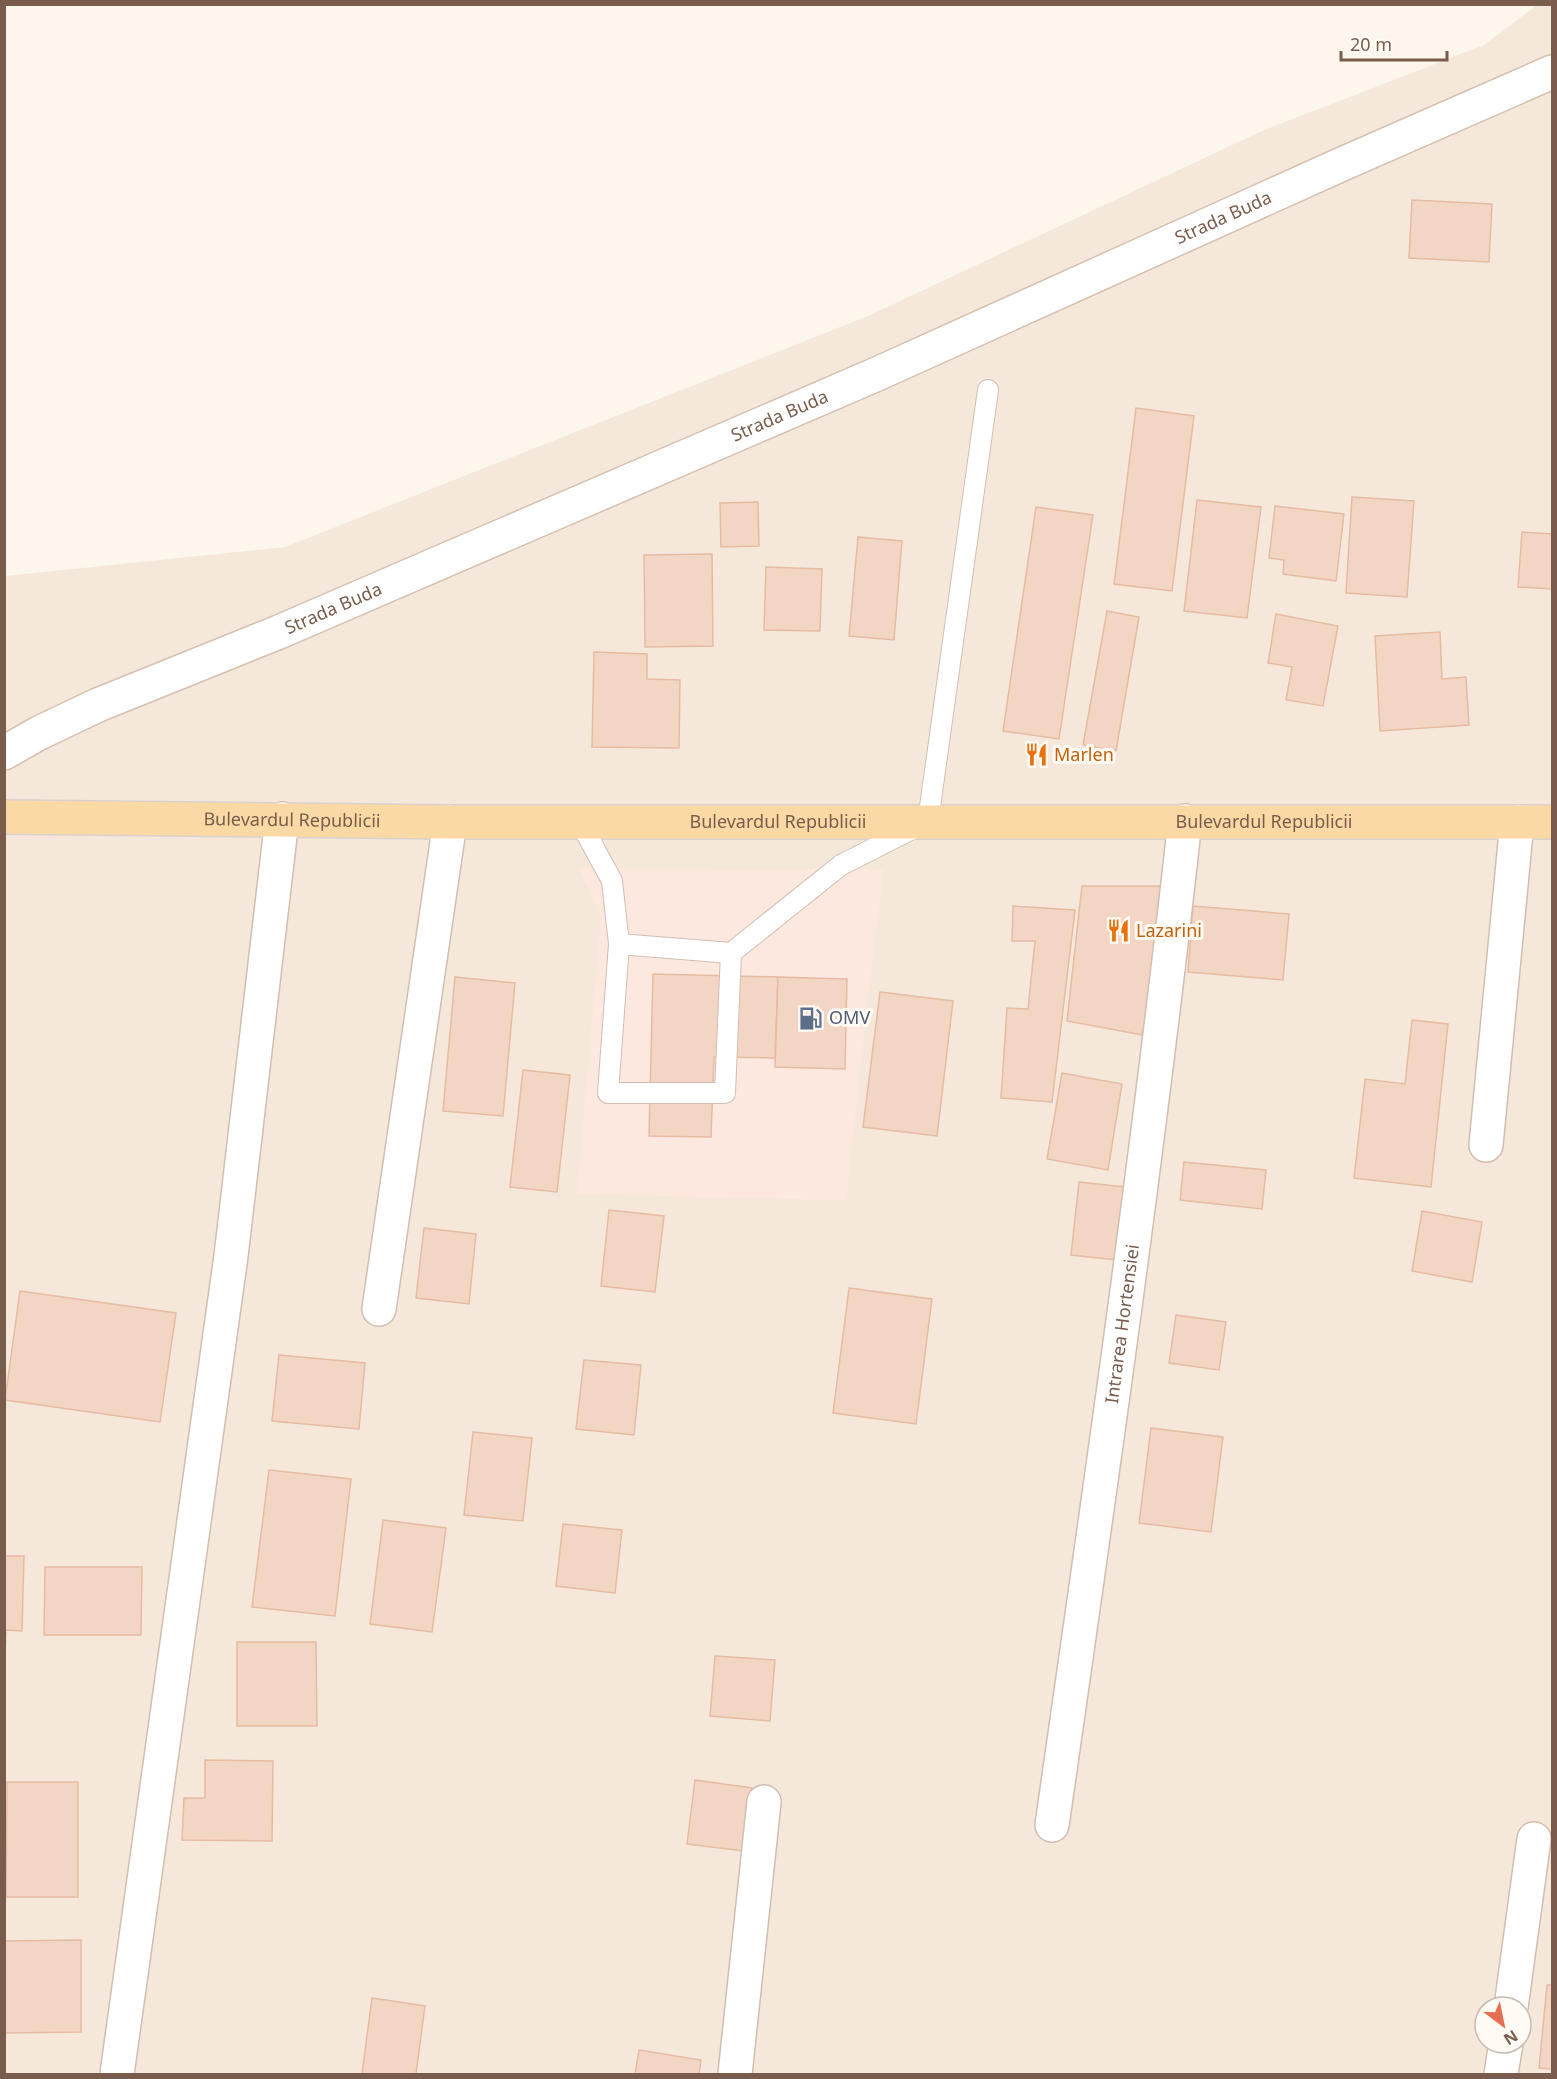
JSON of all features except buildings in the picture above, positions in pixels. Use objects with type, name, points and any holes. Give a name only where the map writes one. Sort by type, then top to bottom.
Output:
[{"type":"main road","name":"Bulevardul Republicii","points":[[4,817],[450,822],[1552,822]]},
{"type":"street","name":"Strada Buda","points":[[4,753],[39,733],[98,705],[279,632],[877,374],[1552,72]]},
{"type":"street","points":[[117,2074],[231,1256],[282,819]]},
{"type":"street","name":"Intrarea Hortensiei","points":[[1052,1825],[1113,1401],[1185,821]]},
{"type":"street","points":[[380,1309],[450,822]]},
{"type":"street","points":[[1486,1145],[1517,822]]},
{"type":"street","points":[[735,2074],[764,1802]]},
{"type":"street","points":[[1513,1995],[1534,1839]]},
{"type":"street","points":[[1502,2074],[1504,2055]]},
{"type":"lane","points":[[619,944],[731,953],[841,865],[928,821],[988,390]]},
{"type":"lane","points":[[580,822],[612,880],[619,944],[608,1093],[725,1092],[731,953]]},
{"type":"shaded area","points":[[1537,5],[1552,5],[1552,2074],[5,2074],[5,576],[285,547],[868,316],[1264,130],[1484,45]]},
{"type":"shaded area","points":[[579,868],[884,870],[869,984],[846,1200],[577,1194],[601,919]]},
{"type":"place","name":"Marlen","points":[[1036,755]]},
{"type":"place","name":"Lazarini","points":[[1118,931]]},
{"type":"place","name":"OMV","points":[[811,1018]]}]
